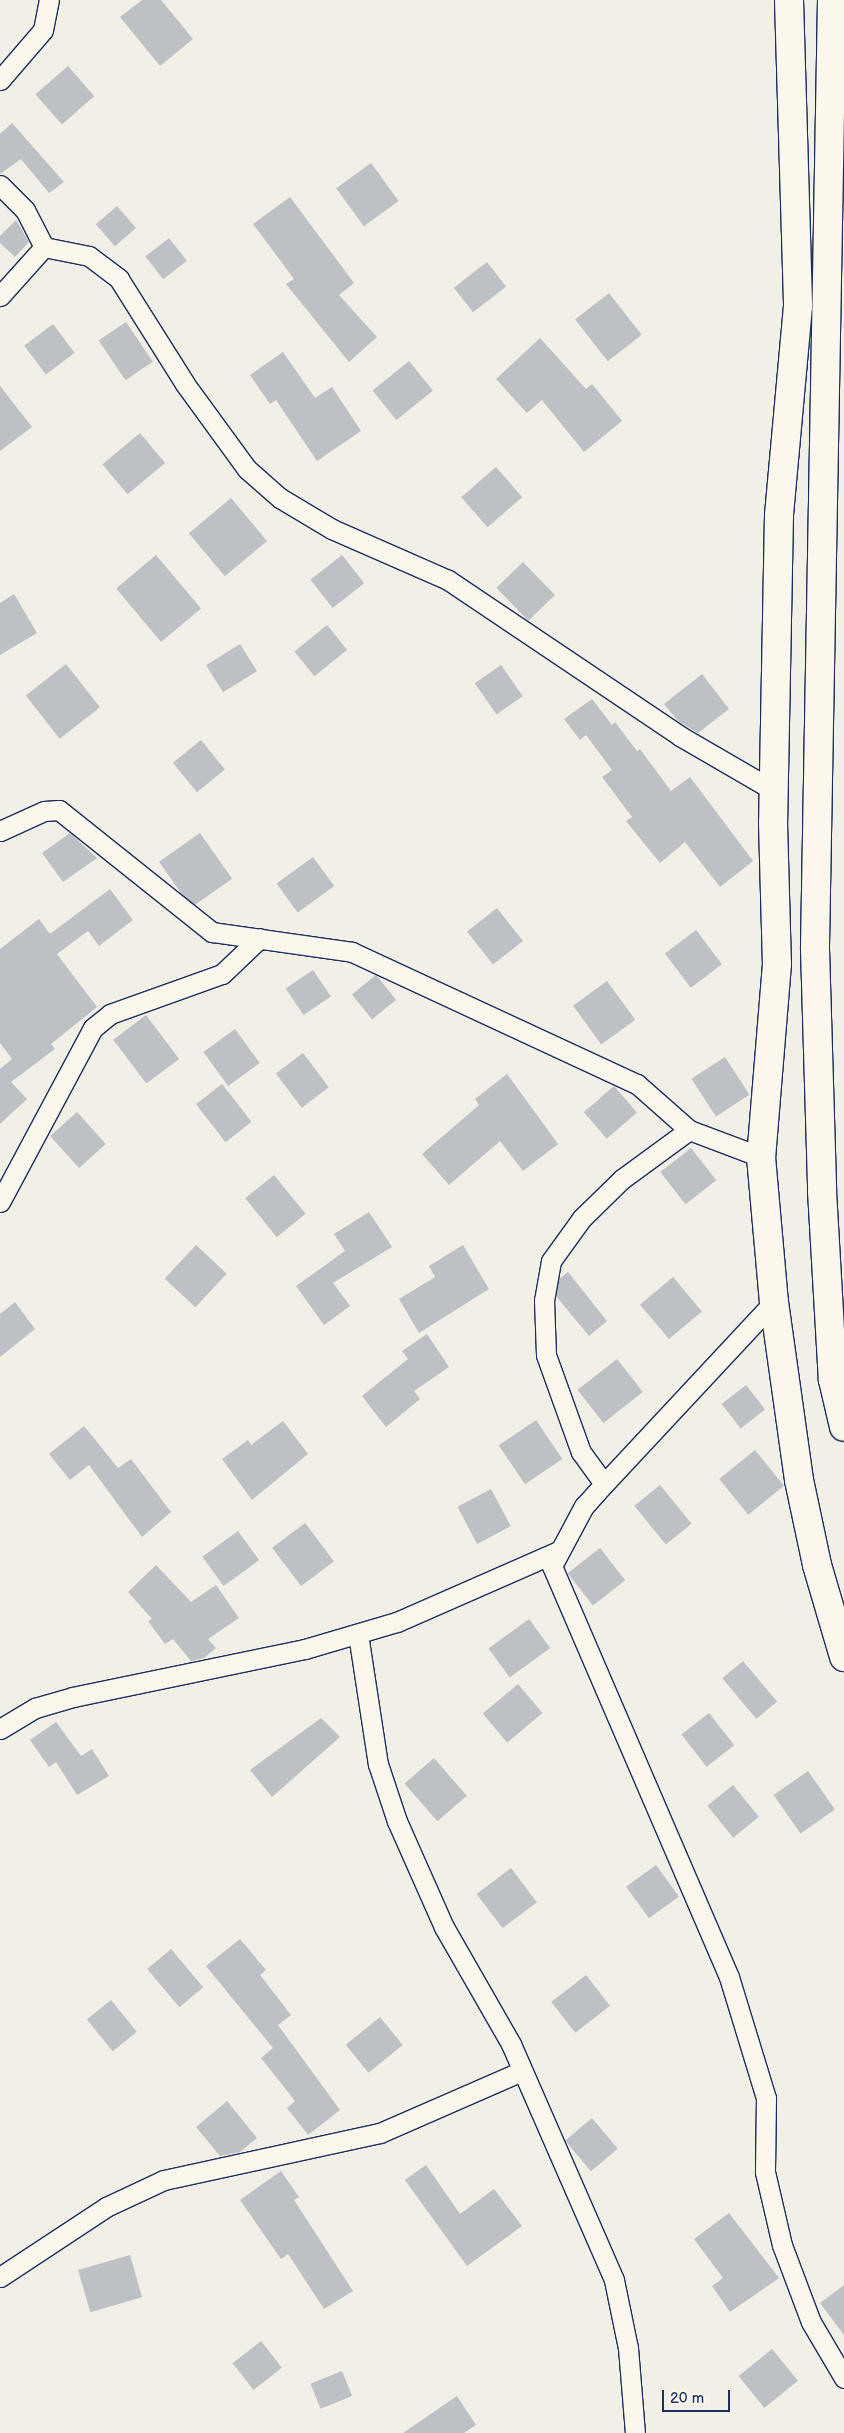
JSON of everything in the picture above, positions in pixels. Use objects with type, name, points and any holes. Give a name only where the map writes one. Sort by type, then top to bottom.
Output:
[{"type":"main road","points":[[789,0],[798,306],[779,515],[773,790],[778,964],[761,1157],[774,1302],[800,1480],[817,1565],[844,1657]]},
{"type":"main road","points":[[832,0],[815,949],[823,1221],[833,1380],[844,1427]]},
{"type":"street","points":[[0,80],[44,30],[48,0]]},
{"type":"street","points":[[0,185],[29,216],[44,247]]},
{"type":"street","points":[[44,247],[88,256],[119,279],[185,384],[247,469],[280,498],[332,529],[448,580],[680,736],[773,790]]},
{"type":"street","points":[[0,296],[44,247]]},
{"type":"street","points":[[0,831],[44,811],[59,810],[212,932],[352,952],[637,1084],[689,1130],[761,1157]]},
{"type":"street","points":[[0,1202],[93,1028],[110,1014],[222,974],[260,938]]},
{"type":"street","points":[[604,1484],[581,1452],[546,1355],[544,1300],[552,1261],[582,1218],[622,1179],[689,1130]]},
{"type":"street","points":[[774,1302],[584,1506],[552,1566],[566,1604],[729,1977],[766,2098],[765,2172],[782,2245],[811,2322],[844,2378]]},
{"type":"street","points":[[0,1729],[35,1708],[73,1697],[306,1649],[397,1622],[559,1551]]},
{"type":"street","points":[[358,1634],[378,1764],[397,1821],[444,1927],[522,2071],[614,2280],[628,2348],[635,2433]]},
{"type":"street","points":[[0,2277],[106,2207],[164,2180],[380,2133],[522,2071]]},
{"type":"building","points":[[142,0],[161,0],[193,39],[160,66],[120,17]]},
{"type":"building","points":[[68,66],[94,96],[62,124],[36,94]]},
{"type":"building","points":[[12,123],[64,182],[49,193],[21,159],[0,174],[0,134]]},
{"type":"building","points":[[371,163],[399,201],[364,226],[336,188]]},
{"type":"building","points":[[290,197],[354,283],[339,295],[377,337],[349,362],[286,284],[294,279],[253,224]]},
{"type":"building","points":[[117,206],[136,228],[115,246],[96,224]]},
{"type":"building","points":[[16,220],[29,242],[15,257],[0,243],[0,236]]},
{"type":"building","points":[[169,238],[187,261],[163,279],[145,256]]},
{"type":"building","points":[[487,262],[506,286],[473,312],[454,288]]},
{"type":"building","points":[[609,293],[642,335],[608,361],[575,319]]},
{"type":"building","points":[[126,322],[153,362],[125,380],[99,340]]},
{"type":"building","points":[[53,324],[75,353],[46,374],[24,346]]},
{"type":"building","points":[[540,338],[586,389],[592,384],[622,421],[584,452],[542,400],[527,413],[496,379]]},
{"type":"building","points":[[283,352],[315,398],[332,387],[361,431],[317,461],[276,400],[270,404],[250,375]]},
{"type":"building","points":[[409,361],[433,391],[396,420],[372,391]]},
{"type":"building","points":[[0,386],[32,427],[0,451]]},
{"type":"building","points":[[140,433],[165,463],[128,494],[102,464]]},
{"type":"building","points":[[496,467],[522,497],[488,527],[461,497]]},
{"type":"building","points":[[231,498],[267,541],[225,576],[189,533]]},
{"type":"building","points":[[156,555],[201,609],[161,642],[116,588]]},
{"type":"building","points":[[342,555],[364,583],[333,608],[310,580]]},
{"type":"building","points":[[523,562],[555,595],[528,621],[496,588]]},
{"type":"building","points":[[14,594],[37,633],[0,655],[0,603]]},
{"type":"building","points":[[327,625],[347,650],[314,676],[294,651]]},
{"type":"building","points":[[240,644],[257,671],[223,692],[206,665]]},
{"type":"building","points":[[66,664],[100,707],[60,739],[26,695]]},
{"type":"building","points":[[501,665],[523,696],[497,714],[475,683]]},
{"type":"building","points":[[702,674],[729,709],[698,733],[678,721],[664,704]]},
{"type":"building","points":[[592,699],[612,725],[615,722],[637,751],[640,749],[671,791],[690,777],[753,861],[720,887],[685,842],[660,863],[626,821],[632,817],[602,777],[612,770],[586,735],[580,740],[564,719]]},
{"type":"building","points":[[201,740],[225,770],[197,792],[173,763]]},
{"type":"building","points":[[70,833],[97,858],[63,882],[42,853]]},
{"type":"building","points":[[200,833],[232,879],[191,908],[159,862]]},
{"type":"building","points":[[313,857],[334,886],[298,913],[277,883]]},
{"type":"building","points":[[110,889],[133,920],[99,946],[88,931],[57,954],[97,1007],[51,1044],[55,1049],[11,1082],[27,1099],[0,1124],[0,1069],[12,1059],[0,1043],[0,949],[39,919],[50,934]]},
{"type":"building","points":[[497,908],[523,941],[493,964],[467,931]]},
{"type":"building","points":[[696,930],[722,964],[691,988],[665,953]]},
{"type":"building","points":[[313,970],[331,997],[304,1015],[286,988]]},
{"type":"building","points":[[376,975],[396,1000],[372,1019],[352,995]]},
{"type":"building","points":[[607,981],[635,1020],[601,1045],[573,1006]]},
{"type":"building","points":[[146,1015],[179,1059],[146,1084],[113,1040]]},
{"type":"building","points":[[235,1029],[260,1063],[228,1086],[203,1052]]},
{"type":"building","points":[[303,1053],[329,1087],[302,1108],[276,1073]]},
{"type":"building","points":[[725,1057],[750,1095],[716,1117],[691,1079]]},
{"type":"building","points":[[507,1074],[558,1144],[523,1171],[500,1141],[449,1185],[422,1154],[479,1105],[475,1099]]},
{"type":"building","points":[[222,1084],[252,1122],[226,1142],[196,1104]]},
{"type":"building","points":[[614,1086],[637,1112],[607,1139],[584,1112]]},
{"type":"building","points":[[77,1112],[106,1144],[79,1168],[50,1136]]},
{"type":"building","points":[[691,1148],[716,1180],[686,1204],[660,1172]]},
{"type":"building","points":[[274,1175],[305,1214],[277,1237],[245,1198]]},
{"type":"building","points":[[369,1212],[392,1247],[333,1283],[350,1306],[324,1325],[296,1286],[345,1251],[334,1234]]},
{"type":"building","points":[[196,1245],[227,1274],[195,1307],[165,1279]]},
{"type":"building","points":[[463,1245],[489,1289],[419,1333],[399,1299],[435,1277],[429,1266]]},
{"type":"building","points":[[568,1272],[607,1321],[589,1336],[556,1296],[559,1279]]},
{"type":"building","points":[[673,1277],[702,1311],[669,1339],[640,1305]]},
{"type":"building","points":[[15,1302],[35,1329],[0,1357],[0,1314]]},
{"type":"building","points":[[427,1334],[449,1367],[414,1391],[420,1399],[386,1427],[362,1396],[408,1359],[402,1351]]},
{"type":"building","points":[[617,1359],[643,1392],[603,1423],[578,1390]]},
{"type":"building","points":[[746,1385],[765,1409],[741,1429],[722,1404]]},
{"type":"building","points":[[536,1420],[562,1459],[525,1484],[499,1445]]},
{"type":"building","points":[[283,1421],[308,1454],[252,1500],[222,1459],[248,1440],[251,1445]]},
{"type":"building","points":[[84,1426],[118,1468],[131,1459],[171,1512],[142,1537],[89,1465],[70,1480],[49,1454]]},
{"type":"building","points":[[755,1450],[784,1486],[748,1515],[719,1479]]},
{"type":"building","points":[[660,1485],[691,1524],[666,1545],[634,1506]]},
{"type":"building","points":[[491,1489],[511,1526],[477,1544],[457,1507]]},
{"type":"building","points":[[305,1523],[334,1561],[301,1586],[272,1548]]},
{"type":"building","points":[[238,1531],[259,1560],[224,1586],[202,1557]]},
{"type":"building","points":[[600,1548],[625,1580],[593,1606],[568,1573]]},
{"type":"building","points":[[156,1565],[191,1602],[216,1585],[239,1618],[208,1639],[216,1648],[204,1658],[191,1661],[173,1639],[165,1644],[148,1621],[152,1619],[128,1592]]},
{"type":"building","points":[[529,1619],[550,1648],[510,1678],[489,1648]]},
{"type":"building","points":[[743,1661],[777,1702],[756,1719],[722,1678]]},
{"type":"building","points":[[518,1684],[542,1713],[507,1743],[483,1714]]},
{"type":"building","points":[[709,1713],[734,1745],[707,1767],[681,1735]]},
{"type":"building","points":[[321,1718],[340,1737],[272,1797],[250,1770]]},
{"type":"building","points":[[56,1722],[81,1756],[92,1749],[109,1776],[77,1795],[56,1762],[49,1767],[30,1740]]},
{"type":"building","points":[[434,1758],[467,1796],[437,1821],[405,1784]]},
{"type":"building","points":[[808,1771],[835,1810],[801,1834],[774,1795]]},
{"type":"building","points":[[733,1785],[759,1817],[733,1838],[707,1806]]},
{"type":"building","points":[[656,1865],[679,1897],[649,1918],[626,1887]]},
{"type":"building","points":[[511,1868],[537,1902],[503,1928],[477,1894]]},
{"type":"building","points":[[240,1939],[266,1970],[260,1975],[291,2015],[278,2025],[340,2110],[308,2135],[287,2108],[295,2101],[261,2058],[273,2048],[206,1966]]},
{"type":"building","points":[[171,1949],[203,1987],[179,2007],[147,1969]]},
{"type":"building","points":[[586,1975],[610,2006],[575,2033],[551,2002]]},
{"type":"building","points":[[111,2000],[137,2032],[113,2051],[87,2020]]},
{"type":"building","points":[[380,2017],[403,2045],[368,2073],[346,2045]]},
{"type":"building","points":[[227,2101],[257,2138],[240,2152],[220,2156],[196,2127]]},
{"type":"building","points":[[592,2118],[618,2149],[591,2171],[565,2140]]},
{"type":"building","points":[[426,2165],[460,2214],[494,2189],[522,2226],[467,2266],[405,2180]]},
{"type":"building","points":[[281,2171],[299,2197],[294,2200],[353,2291],[324,2309],[288,2254],[281,2259],[240,2200]]},
{"type":"building","points":[[729,2213],[779,2278],[730,2312],[712,2286],[723,2278],[694,2239]]},
{"type":"building","points":[[130,2255],[142,2297],[90,2312],[78,2270]]},
{"type":"building","points":[[844,2285],[844,2335],[820,2303]]},
{"type":"building","points":[[261,2341],[282,2368],[254,2390],[233,2363]]},
{"type":"building","points":[[772,2349],[798,2381],[764,2408],[739,2376]]},
{"type":"building","points":[[342,2371],[352,2396],[321,2409],[310,2384]]},
{"type":"building","points":[[457,2396],[476,2425],[464,2433],[403,2433]]}]
